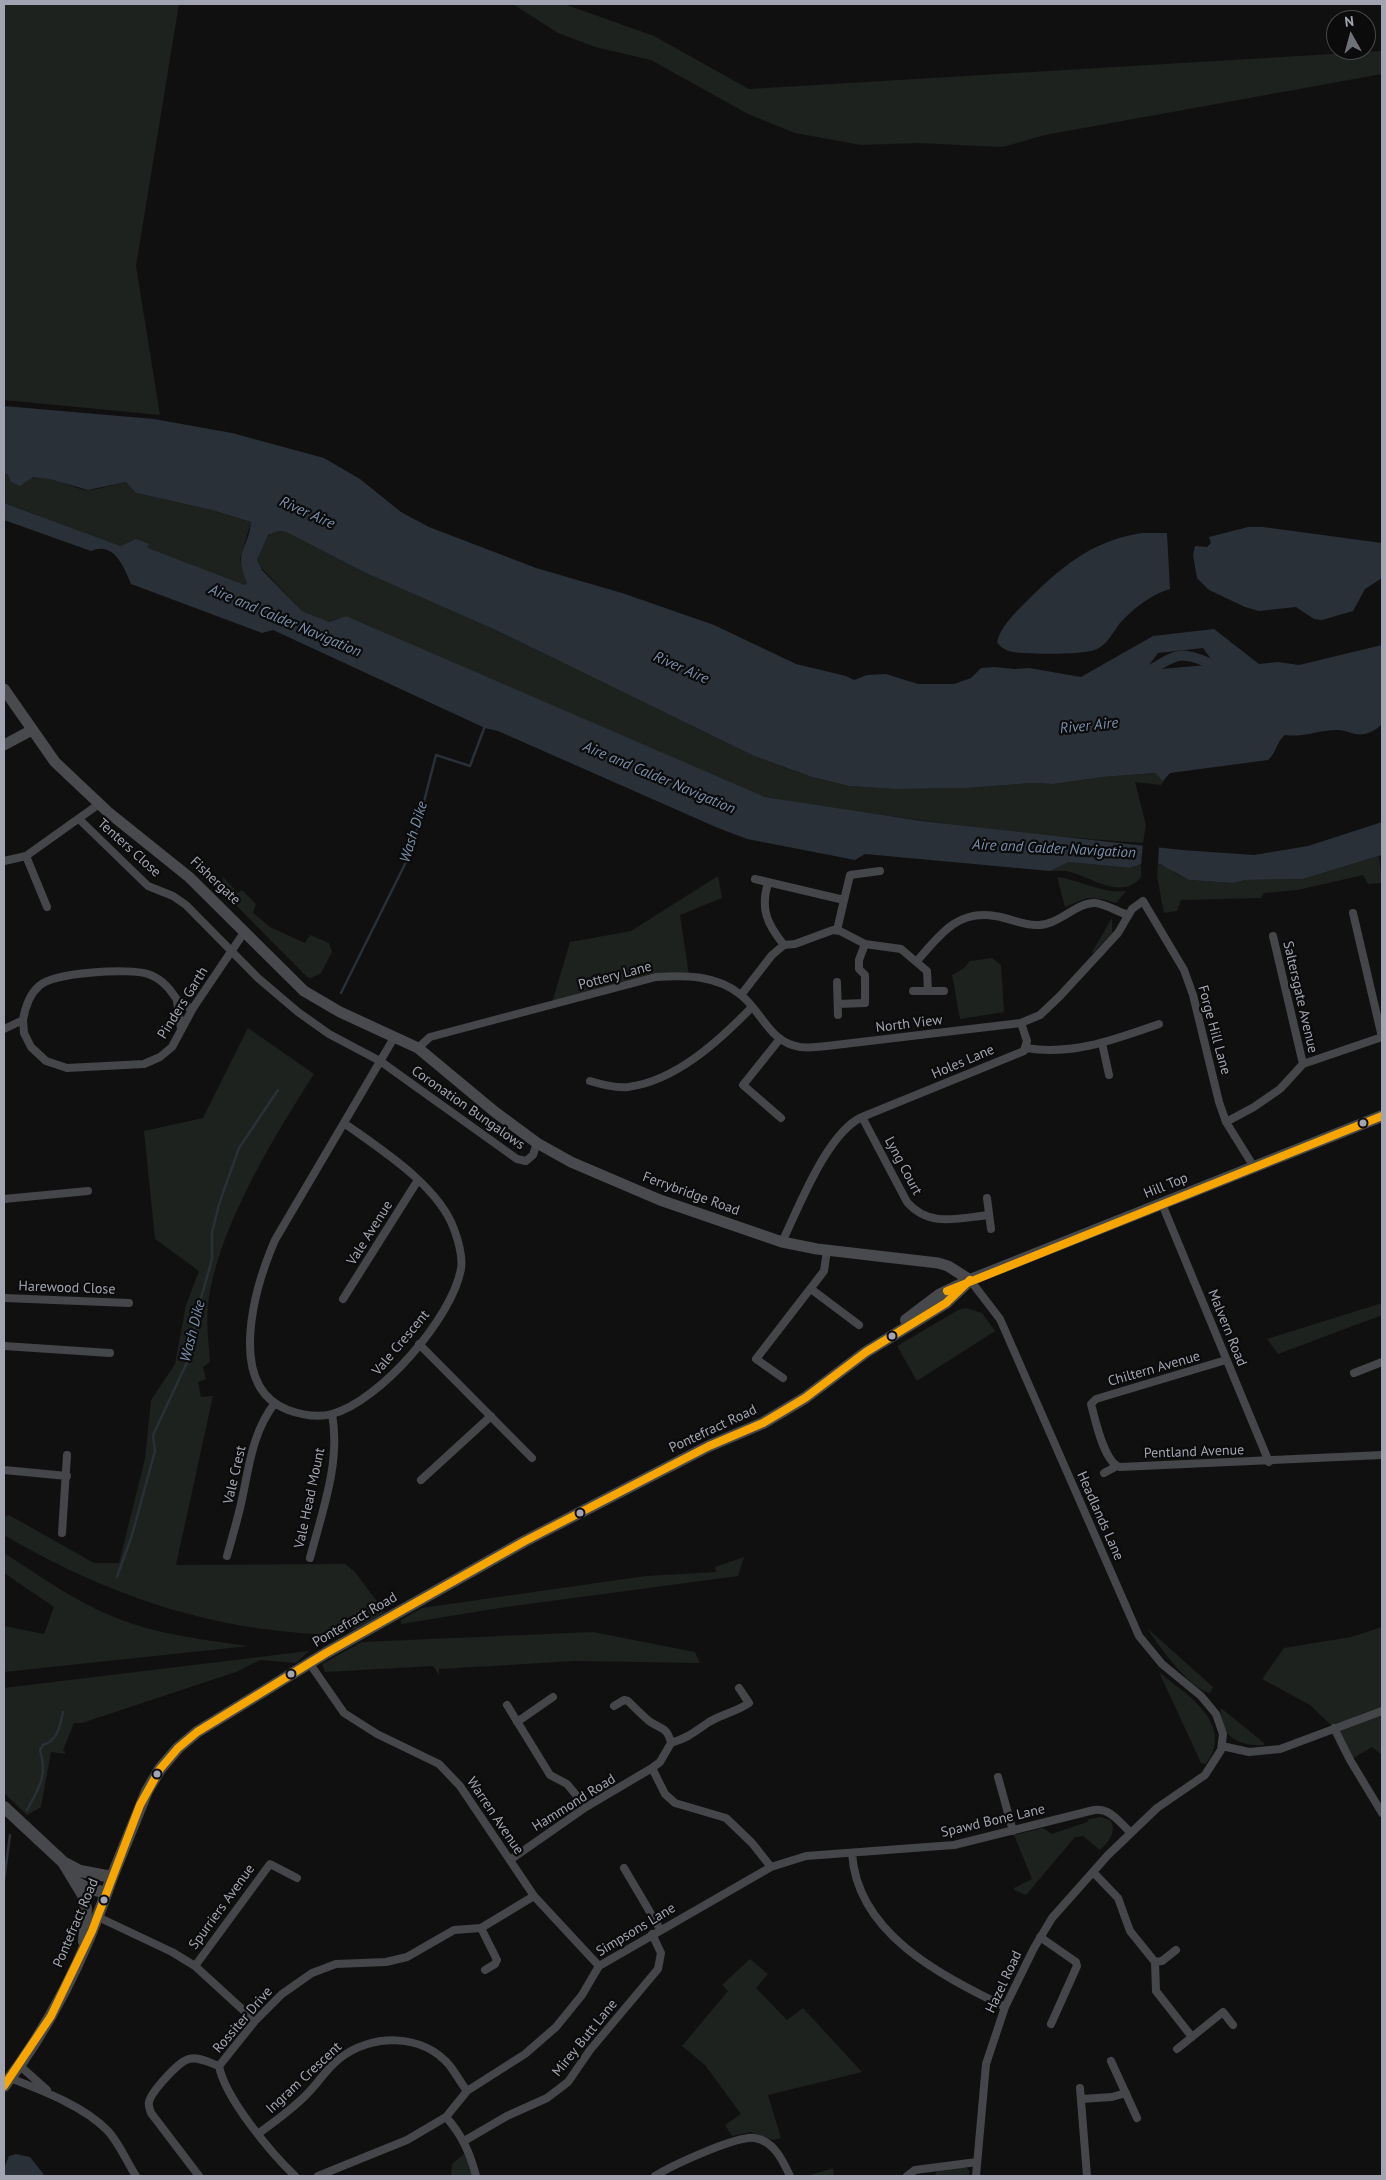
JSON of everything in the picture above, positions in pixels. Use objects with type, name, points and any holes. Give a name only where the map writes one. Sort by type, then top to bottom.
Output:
[{"type":"main road","name":"Fishergate","points":[[4,690],[54,762],[99,804],[185,873],[304,991],[340,1012],[418,1048],[434,1059]]},
{"type":"main road","points":[[4,745],[32,730]]},
{"type":"main road","name":"Ferrybridge Road","points":[[434,1059],[494,1112],[537,1143],[571,1162],[660,1200],[782,1242],[827,1250],[938,1263],[948,1266],[970,1280]]},
{"type":"main road","name":"Hill Top","points":[[970,1280],[1379,1118]]},
{"type":"main road","name":"Pontefract Road","points":[[7,2082],[51,2016],[98,1917],[140,1805],[160,1769],[178,1748],[197,1732],[380,1623],[607,1498],[771,1418],[805,1398],[885,1339],[896,1335],[946,1303],[970,1280]]},
{"type":"main road","points":[[4,1807],[62,1862],[80,1871],[112,1877]]},
{"type":"main road","points":[[62,1862],[84,1895],[86,1909],[84,1944]]},
{"type":"main road","points":[[76,1882],[85,1887],[106,1893]]},
{"type":"street","name":"Tenters Close","points":[[4,861],[26,856],[80,820],[99,804]]},
{"type":"street","name":"Tenters Close","points":[[80,820],[148,886],[173,896],[186,906],[230,951]]},
{"type":"street","points":[[26,856],[47,907]]},
{"type":"street","points":[[837,930],[850,875],[880,871]]},
{"type":"street","points":[[755,879],[844,900]]},
{"type":"street","points":[[768,882],[764,899],[766,914],[784,946]]},
{"type":"street","name":"Forge Hill Lane","points":[[1128,915],[1143,901],[1174,954],[1193,995],[1219,1102],[1226,1122],[1254,1167]]},
{"type":"street","points":[[917,961],[949,925],[965,917],[994,915],[1028,925],[1040,926],[1060,920],[1088,904],[1096,903],[1128,915],[1118,933],[1060,996],[1040,1015],[1021,1023],[1027,1041],[1026,1048],[1039,1050],[1074,1048],[1102,1043],[1159,1024]]},
{"type":"street","points":[[1226,1122],[1280,1089],[1303,1064],[1382,1037],[1352,913]]},
{"type":"street","points":[[741,995],[772,955],[784,946],[837,930],[865,944],[901,949],[927,971],[928,991]]},
{"type":"street","name":"Pinders Garth","points":[[23,1020],[24,1033],[31,1047],[46,1061],[67,1068],[144,1064],[160,1057],[172,1047],[193,1008],[245,931]]},
{"type":"street","name":"Saltersgate Avenue","points":[[1273,936],[1303,1064]]},
{"type":"street","points":[[838,1004],[865,1003],[865,974],[859,969],[859,960],[865,944]]},
{"type":"street","points":[[230,951],[298,1012],[328,1034],[380,1061]]},
{"type":"street","points":[[4,1029],[23,1020],[26,1004],[39,985],[58,976],[133,971],[148,974],[161,980],[172,990],[181,1006],[193,1008]]},
{"type":"street","name":"Pottery Lane","points":[[418,1048],[430,1037],[656,977],[689,975],[727,986],[741,995],[779,1040]]},
{"type":"street","points":[[837,982],[838,1015]]},
{"type":"street","points":[[913,991],[944,991]]},
{"type":"street","points":[[177,999],[181,1030]]},
{"type":"street","points":[[590,1082],[607,1086],[630,1087],[672,1071],[707,1050],[752,1007]]},
{"type":"street","name":"North View","points":[[779,1040],[801,1047],[828,1046],[1021,1023]]},
{"type":"street","name":"Vale Crescent","points":[[344,1122],[418,1180],[444,1209],[454,1227],[460,1248],[461,1268],[455,1289],[441,1315],[386,1383],[360,1401],[332,1414],[303,1415],[275,1403],[261,1386],[254,1372],[250,1351],[250,1330],[261,1271],[274,1240],[395,1036]]},
{"type":"street","points":[[779,1040],[743,1085],[781,1118]]},
{"type":"street","points":[[1102,1043],[1110,1074]]},
{"type":"street","name":"Holes Lane","points":[[782,1242],[829,1149],[847,1126],[862,1118],[1024,1051],[1026,1048]]},
{"type":"street","name":"Coronation Bungalows","points":[[380,1061],[517,1159],[526,1161],[532,1155],[537,1143]]},
{"type":"street","name":"Lyng Court","points":[[862,1118],[907,1202],[916,1212],[929,1218],[947,1219],[989,1215]]},
{"type":"street","name":"Vale Avenue","points":[[343,1299],[418,1180]]},
{"type":"street","points":[[4,1199],[88,1191]]},
{"type":"street","points":[[987,1198],[991,1229]]},
{"type":"street","name":"Malvern Road","points":[[1162,1204],[1270,1462]]},
{"type":"street","points":[[783,1378],[756,1359],[824,1271],[827,1250]]},
{"type":"street","name":"Headlands Lane","points":[[970,1280],[1000,1319],[1038,1402],[1085,1517],[1137,1632],[1162,1664],[1201,1696],[1212,1709],[1221,1725],[1222,1746]]},
{"type":"street","points":[[810,1289],[860,1325]]},
{"type":"street","name":"Harewood Close","points":[[4,1298],[129,1303]]},
{"type":"street","points":[[419,1344],[532,1458]]},
{"type":"street","points":[[4,1346],[110,1353]]},
{"type":"street","name":"Chiltern Avenue","points":[[1119,1467],[1107,1453],[1090,1404],[1100,1397],[1177,1376],[1226,1360]]},
{"type":"street","points":[[1354,1373],[1382,1362]]},
{"type":"street","name":"Vale Crest","points":[[227,1556],[241,1504],[248,1462],[267,1413],[275,1403]]},
{"type":"street","name":"Vale Head Mount","points":[[310,1558],[326,1496],[335,1448],[332,1414]]},
{"type":"street","points":[[421,1480],[491,1416]]},
{"type":"street","points":[[62,1533],[67,1455]]},
{"type":"street","name":"Pentland Avenue","points":[[1119,1467],[1270,1462],[1382,1455]]},
{"type":"street","points":[[1104,1473],[1119,1467]]},
{"type":"street","points":[[4,1470],[67,1476]]},
{"type":"street","name":"Warren Avenue","points":[[310,1664],[344,1713],[378,1734],[439,1764],[460,1786],[534,1896],[599,1966]]},
{"type":"street","points":[[671,1743],[689,1738],[710,1721],[737,1711],[749,1703],[739,1688]]},
{"type":"street","points":[[518,1722],[553,1697]]},
{"type":"street","points":[[614,1706],[624,1700],[628,1701],[652,1723],[662,1726],[669,1735],[671,1743],[660,1762],[652,1768],[665,1794],[675,1803],[726,1818],[752,1843],[771,1868]]},
{"type":"street","points":[[506,1705],[550,1775],[567,1784],[586,1807]]},
{"type":"street","points":[[1222,1746],[1249,1752],[1280,1749],[1380,1712]]},
{"type":"street","points":[[1334,1728],[1350,1760],[1382,1812]]},
{"type":"street","name":"Hazel Road","points":[[976,2176],[986,2064],[1005,2007],[1040,1938],[1052,1918],[1130,1832],[1166,1801],[1205,1775],[1214,1763],[1222,1746]]},
{"type":"street","name":"Hammond Road","points":[[510,1860],[586,1807],[652,1768]]},
{"type":"street","points":[[998,1777],[1013,1831]]},
{"type":"street","name":"Spawd Bone Lane","points":[[852,1853],[937,1847],[1013,1831],[1098,1809],[1111,1813],[1130,1832]]},
{"type":"street","points":[[852,1853],[853,1868],[865,1902],[892,1935],[919,1961],[954,1982],[1005,2007]]},
{"type":"street","name":"Simpsons Lane","points":[[318,2176],[408,2140],[446,2116],[467,2092],[525,2054],[556,2027],[582,1995],[599,1966],[660,1929],[771,1868],[806,1856],[852,1853]]},
{"type":"street","name":"Spurriers Avenue","points":[[195,1966],[270,1864],[297,1878]]},
{"type":"street","points":[[624,1868],[660,1929]]},
{"type":"street","points":[[1093,1872],[1118,1898],[1130,1931],[1155,1962],[1156,1991],[1192,2037]]},
{"type":"street","name":"Rossiter Drive","points":[[219,2066],[255,2021],[282,1994],[312,1973],[336,1964],[393,1960],[407,1957],[454,1930],[481,1928],[534,1896]]},
{"type":"street","name":"Spurriers Avenue","points":[[98,1917],[165,1948],[195,1966],[255,2021]]},
{"type":"street","points":[[481,1928],[497,1960],[495,1964],[485,1970]]},
{"type":"street","name":"Mirey Butt Lane","points":[[464,2141],[507,2116],[547,2098],[568,2082],[590,2050],[658,1969],[661,1954],[652,1934]]},
{"type":"street","points":[[1040,1938],[1076,1962],[1077,1966],[1051,2024]]},
{"type":"street","points":[[1155,1962],[1162,1961],[1176,1950]]},
{"type":"street","points":[[1177,2049],[1223,2012],[1233,2025]]},
{"type":"street","name":"Ingram Crescent","points":[[258,2134],[308,2094],[338,2059],[352,2050],[386,2040],[406,2040],[429,2049],[449,2065],[467,2092]]},
{"type":"street","points":[[200,2176],[151,2113],[148,2104],[151,2097],[178,2064],[186,2059],[194,2058],[219,2066],[222,2079],[258,2134],[295,2176]]},
{"type":"street","points":[[1111,2061],[1137,2118]]},
{"type":"street","points":[[19,2065],[52,2095],[100,2123],[109,2132],[136,2176]]},
{"type":"street","points":[[7,2082],[52,2095]]},
{"type":"street","points":[[1080,2088],[1087,2176]]},
{"type":"street","points":[[1081,2099],[1112,2098],[1126,2093]]},
{"type":"street","points":[[446,2116],[464,2141],[476,2176]]},
{"type":"street","points":[[655,2176],[696,2156],[737,2141],[755,2138],[770,2145],[790,2176]]},
{"type":"street","points":[[907,2176],[915,2170],[977,2162]]},
{"type":"shaded area","points":[[4,4],[179,4],[136,266],[160,415],[4,400]]},
{"type":"shaded area","points":[[513,4],[564,4],[654,36],[749,89],[1326,54],[1326,60],[1376,60],[1376,51],[1382,51],[1382,74],[1045,135],[1003,147],[918,143],[861,145],[795,133],[748,114],[651,60],[595,47],[558,33]]},
{"type":"shaded area","points":[[4,472],[24,483],[30,478],[46,477],[87,490],[126,482],[136,493],[212,510],[251,522],[240,559],[247,583],[245,585],[146,547],[148,545],[121,546],[4,503]]},
{"type":"shaded area","points":[[279,531],[286,532],[368,574],[500,632],[754,756],[812,777],[849,786],[897,789],[968,788],[1032,783],[1053,784],[1103,777],[1155,773],[1164,781],[1161,785],[1135,782],[1146,825],[1143,843],[1095,840],[953,825],[765,797],[740,790],[346,616],[328,622],[302,611],[258,564],[257,560],[267,536]]},
{"type":"shaded area","points":[[1379,856],[1382,883],[1368,884],[1363,875],[1298,890],[1264,893],[1261,898],[1181,900],[1177,911],[1164,913],[1157,876],[1158,864],[1170,868],[1175,873],[1189,880],[1233,883],[1245,880],[1303,879]]},
{"type":"shaded area","points":[[1069,862],[1130,868],[1141,864],[1141,877],[1133,884],[1115,887],[1075,873],[1050,871]]},
{"type":"shaded area","points":[[718,876],[722,898],[680,915],[689,975],[656,977],[551,1006],[570,942],[631,931]]},
{"type":"shaded area","points":[[223,877],[238,893],[242,890],[256,904],[253,913],[270,927],[305,943],[310,935],[329,943],[332,952],[321,973],[311,978],[307,977],[222,891]]},
{"type":"shaded area","points":[[1057,877],[1100,889],[1126,891],[1116,903],[1102,899],[1087,898],[1065,907]]},
{"type":"shaded area","points":[[1112,918],[1112,933],[1093,953],[1092,952]]},
{"type":"shaded area","points":[[992,958],[1001,965],[1004,1012],[960,1019],[952,975],[963,969],[970,961]]},
{"type":"shaded area","points":[[248,1028],[314,1074],[281,1127],[249,1185],[223,1246],[213,1276],[207,1312],[210,1362],[203,1367],[206,1379],[198,1382],[201,1397],[213,1396],[176,1565],[345,1564],[355,1572],[385,1612],[360,1627],[344,1632],[316,1634],[280,1631],[207,1619],[137,1598],[103,1585],[69,1570],[4,1535],[4,1517],[9,1515],[94,1563],[119,1563],[145,1459],[151,1400],[175,1364],[186,1305],[199,1271],[155,1239],[144,1131],[203,1118]]},
{"type":"shaded area","points":[[1382,1303],[1382,1315],[1278,1354],[1267,1339]]},
{"type":"shaded area","points":[[966,1308],[982,1313],[995,1331],[917,1381],[897,1346],[958,1310]]},
{"type":"shaded area","points":[[4,1553],[74,1597],[116,1618],[172,1634],[249,1646],[4,1672],[4,1626],[44,1634],[54,1607],[4,1573]]},
{"type":"shaded area","points":[[744,1557],[738,1576],[506,1607],[401,1624],[401,1620],[422,1608],[646,1576],[716,1572],[715,1567]]},
{"type":"shaded area","points":[[1382,1627],[1382,1755],[1372,1747],[1350,1760],[1334,1728],[1310,1705],[1262,1679],[1284,1648],[1351,1637]]},
{"type":"shaded area","points":[[1147,1628],[1213,1687],[1210,1693],[1202,1690],[1184,1676]]},
{"type":"shaded area","points":[[593,1632],[695,1652],[700,1663],[576,1661],[439,1669],[439,1675],[433,1666],[325,1672],[322,1664],[362,1642]]},
{"type":"shaded area","points":[[309,1651],[296,1663],[260,1660],[236,1672],[82,1723],[74,1723],[63,1750],[66,1754],[51,1752],[41,1807],[27,1815],[4,1793],[4,1688]]},
{"type":"shaded area","points":[[1159,1672],[1193,1700],[1204,1711],[1211,1723],[1215,1735],[1214,1749],[1206,1764],[1201,1763]]},
{"type":"shaded area","points":[[1221,1708],[1264,1743],[1264,1745],[1247,1744],[1232,1738],[1223,1726]]},
{"type":"shaded area","points":[[1101,1817],[1110,1820],[1113,1829],[1109,1840],[1100,1850],[1083,1836],[1075,1837],[1026,1895],[1014,1890],[1014,1888],[1032,1879],[1014,1835],[1043,1828],[1052,1834],[1087,1822],[1089,1819]]},
{"type":"shaded area","points":[[750,1959],[768,1974],[756,1988],[787,2020],[803,2008],[862,2072],[768,2095],[781,2138],[773,2140],[751,2132],[732,2136],[725,2125],[741,2114],[705,2065],[682,2046],[728,1991],[722,1985]]},
{"type":"shaded area","points":[[465,2153],[473,2176],[451,2176],[452,2164]]},
{"type":"shaded area","points":[[965,2167],[969,2170],[970,2176],[935,2176],[937,2170]]},
{"type":"shaded area","points":[[833,2168],[834,2176],[808,2176]]},
{"type":"water","points":[[4,406],[154,419],[232,433],[324,458],[360,479],[401,512],[429,527],[536,568],[622,593],[714,625],[796,664],[846,676],[854,680],[867,675],[886,674],[918,684],[954,684],[971,678],[981,668],[994,667],[1029,668],[1081,677],[1153,636],[1214,629],[1259,664],[1278,662],[1299,665],[1382,645],[1382,724],[1365,734],[1332,730],[1292,736],[1285,735],[1268,760],[1170,773],[1163,781],[1155,773],[1103,777],[1053,784],[1032,783],[968,788],[894,789],[849,786],[812,777],[754,756],[500,632],[368,574],[286,532],[279,531],[268,535],[257,560],[262,570],[302,611],[329,622],[346,616],[765,797],[922,821],[1182,850],[1254,855],[1308,846],[1382,822],[1382,855],[1303,879],[1245,880],[1233,883],[1189,880],[1160,864],[1141,864],[1130,868],[1069,862],[1050,871],[865,854],[855,860],[747,839],[498,731],[485,728],[273,630],[262,633],[131,584],[121,563],[112,553],[99,549],[91,551],[4,520],[4,503],[121,546],[136,539],[149,544],[147,547],[151,549],[245,585],[247,583],[241,563],[241,556],[251,522],[212,510],[136,493],[126,482],[88,490],[50,479],[33,477],[20,486],[11,482],[8,475],[4,472]],"holes":[[[1203,648],[1211,659],[1207,665],[1150,670],[1149,665],[1158,653]]]},
{"type":"water","points":[[1248,527],[1263,527],[1382,543],[1382,578],[1365,589],[1353,611],[1322,620],[1314,619],[1296,607],[1259,611],[1245,607],[1209,590],[1197,578],[1193,555],[1195,546],[1207,547],[1211,543],[1209,537]]},
{"type":"water","points":[[1142,533],[1167,533],[1170,589],[1149,598],[1137,607],[1120,623],[1101,647],[1091,651],[1040,654],[1009,651],[998,644],[999,636],[1005,625],[1039,589],[1065,567],[1078,557],[1107,542]]},
{"type":"water","points":[[16,2154],[30,2157],[45,2176],[4,2176],[4,2168],[9,2156]]},
{"type":"pier","points":[[1143,842],[1159,844],[1158,866],[1141,866]]},
{"type":"waterway","points":[[1150,670],[1178,656],[1191,656],[1209,663]]},
{"type":"waterway","name":"Wash Dike","points":[[341,993],[411,852],[436,755],[470,766],[485,726]]},
{"type":"waterway","name":"Wash Dike","points":[[117,1577],[132,1535],[155,1451],[153,1435],[190,1356],[196,1316],[212,1259],[212,1233],[219,1204],[239,1148],[278,1090]]},
{"type":"waterway","name":"Wash Dike","points":[[27,1810],[43,1775],[40,1750],[43,1745],[55,1736],[63,1712]]},
{"type":"waterway","name":"Wash Dike","points":[[4,1880],[10,1835]]},
{"type":"transit line","points":[[947,1291],[1382,1116]]},
{"type":"transit line","points":[[4,2086],[51,2016],[92,1931],[140,1805],[160,1769],[178,1748],[197,1732],[326,1653],[525,1541],[709,1446],[763,1423],[805,1398],[866,1352],[946,1303],[970,1280]]},
{"type":"water label","name":"River Aire","points":[[307,513]]},
{"type":"water label","name":"Aire and Calder Navigation","points":[[285,621]]},
{"type":"water label","name":"River Aire","points":[[681,668]]},
{"type":"water label","name":"River Aire","points":[[1089,726]]},
{"type":"water label","name":"Aire and Calder Navigation","points":[[659,778]]},
{"type":"water label","name":"Aire and Calder Navigation","points":[[1054,849]]}]
